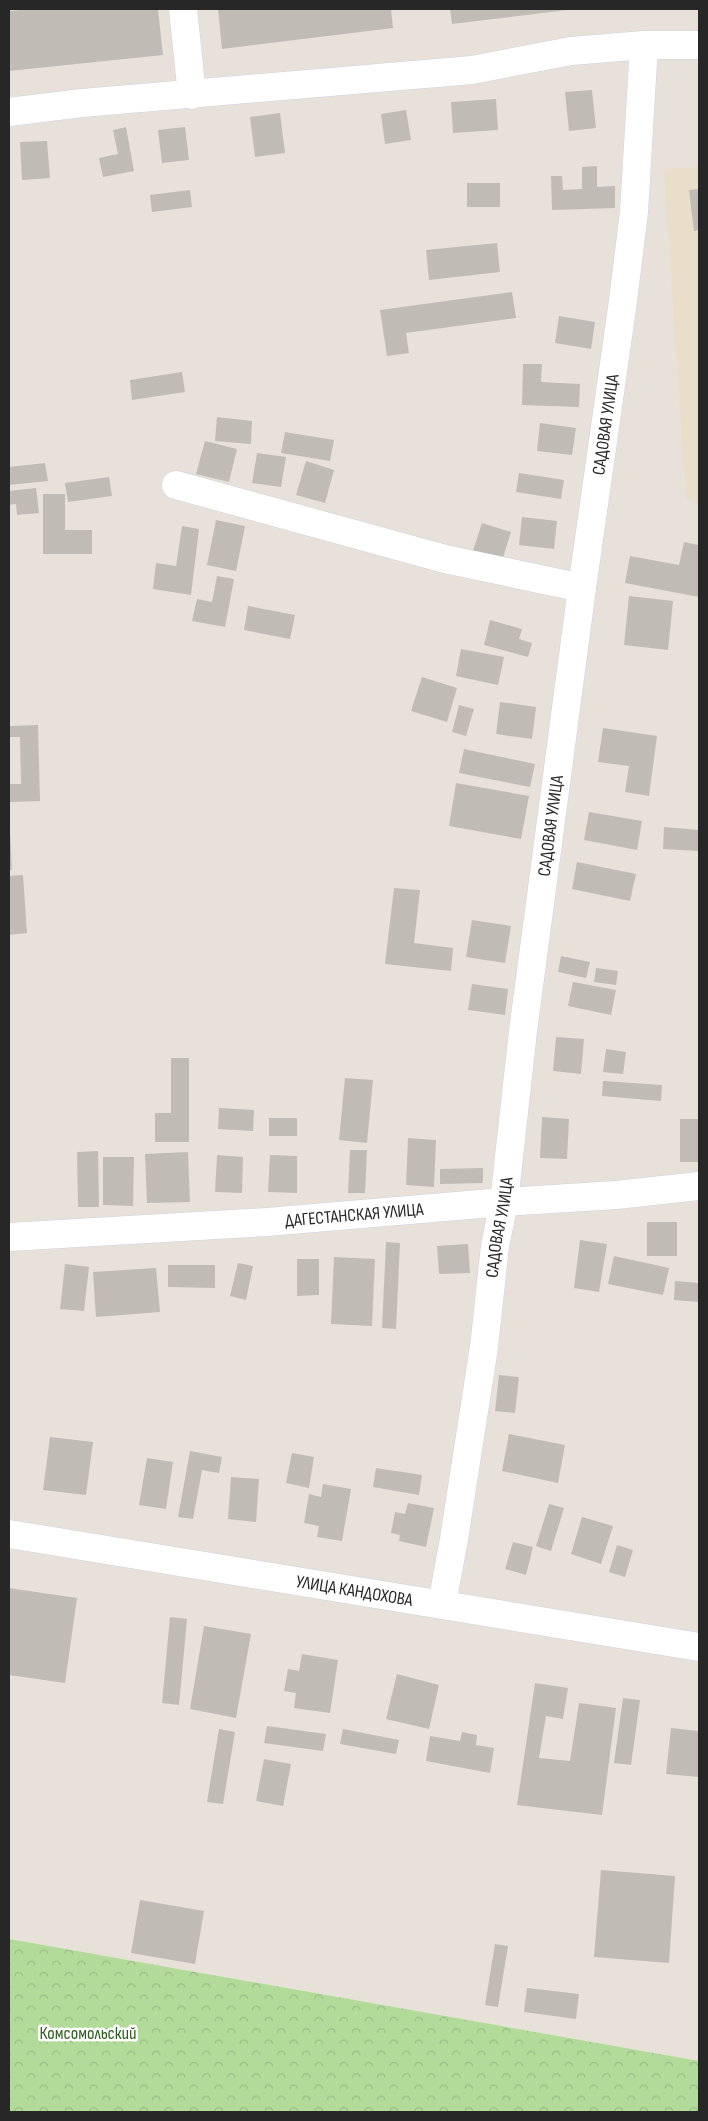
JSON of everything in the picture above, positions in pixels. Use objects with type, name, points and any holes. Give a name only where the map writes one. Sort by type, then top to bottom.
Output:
[{"type":"street","points":[[183,9],[192,95]]},
{"type":"street","points":[[9,112],[82,103],[472,70],[571,51],[644,45],[699,45]]},
{"type":"street","name":"САДОВАЯ УЛИЦА","points":[[442,1604],[456,1530],[484,1347],[494,1246],[504,1202],[524,1021],[632,222],[644,45]]},
{"type":"street","points":[[176,485],[445,559],[582,588]]},
{"type":"street","name":"ДАГЕСТАНСКАЯ УЛИЦА","points":[[9,1237],[267,1222],[504,1202],[616,1195],[699,1186]]},
{"type":"street","name":"УЛИЦА КАНДОХОВА","points":[[9,1534],[699,1647]]},
{"type":"shaded area","points":[[699,166],[699,505],[686,499],[664,169]]},
{"type":"green space","name":"Комсомольский","points":[[9,1939],[699,2061],[699,2112],[9,2112]]},
{"type":"building","points":[[31,9],[158,9],[163,55],[9,71],[9,11]]},
{"type":"building","points":[[218,9],[391,9],[393,28],[222,49]]},
{"type":"building","points":[[450,9],[567,9],[567,10],[452,24]]},
{"type":"building","points":[[592,90],[596,128],[569,131],[565,92]]},
{"type":"building","points":[[496,99],[498,130],[453,133],[451,102]]},
{"type":"building","points":[[406,110],[411,140],[385,144],[381,114]]},
{"type":"building","points":[[280,113],[285,153],[255,157],[250,117]]},
{"type":"building","points":[[126,127],[134,171],[103,177],[99,158],[118,154],[113,130]]},
{"type":"building","points":[[185,127],[189,160],[162,163],[158,130]]},
{"type":"building","points":[[47,141],[50,178],[22,180],[20,142]]},
{"type":"building","points":[[597,166],[597,187],[615,186],[615,208],[552,210],[551,176],[562,176],[563,190],[582,189],[582,167]]},
{"type":"building","points":[[467,183],[500,183],[500,207],[467,207]]},
{"type":"building","points":[[699,189],[699,230],[694,231],[689,190]]},
{"type":"building","points":[[190,190],[192,207],[152,212],[150,195]]},
{"type":"building","points":[[497,243],[500,272],[429,280],[426,250]]},
{"type":"building","points":[[512,292],[516,318],[406,333],[409,353],[387,356],[380,310]]},
{"type":"building","points":[[559,316],[595,322],[591,349],[555,343]]},
{"type":"building","points":[[523,364],[542,364],[541,382],[580,384],[579,407],[522,405]]},
{"type":"building","points":[[182,372],[185,392],[132,400],[130,380]]},
{"type":"building","points":[[217,417],[252,421],[251,444],[215,441]]},
{"type":"building","points":[[540,423],[576,428],[572,455],[537,451]]},
{"type":"building","points":[[285,432],[334,440],[330,461],[281,453]]},
{"type":"building","points":[[205,441],[237,449],[229,482],[196,474]]},
{"type":"building","points":[[257,453],[286,457],[281,487],[252,483]]},
{"type":"building","points":[[306,461],[334,470],[325,503],[296,495]]},
{"type":"building","points":[[45,463],[48,481],[9,485],[9,467]]},
{"type":"building","points":[[519,473],[564,480],[561,499],[516,492]]},
{"type":"building","points":[[109,477],[112,496],[68,502],[65,483]]},
{"type":"building","points":[[36,488],[39,513],[17,515],[16,504],[9,505],[9,491]]},
{"type":"building","points":[[43,494],[65,494],[65,530],[92,530],[92,554],[43,554]]},
{"type":"building","points":[[522,517],[557,521],[554,549],[519,545]]},
{"type":"building","points":[[216,520],[245,526],[236,571],[207,565]]},
{"type":"building","points":[[482,523],[511,532],[500,567],[471,557]]},
{"type":"building","points":[[182,526],[199,529],[191,595],[153,589],[156,563],[176,566]]},
{"type":"building","points":[[684,542],[699,545],[699,597],[625,583],[630,556],[679,565]]},
{"type":"building","points":[[217,576],[234,579],[225,627],[192,621],[197,599],[212,602]]},
{"type":"building","points":[[629,596],[673,601],[668,650],[624,645]]},
{"type":"building","points":[[248,606],[295,615],[290,639],[244,630]]},
{"type":"building","points":[[490,620],[522,629],[519,639],[532,643],[528,657],[484,645]]},
{"type":"building","points":[[461,649],[504,657],[498,685],[456,676]]},
{"type":"building","points":[[422,677],[457,688],[447,722],[411,711]]},
{"type":"building","points":[[500,702],[536,707],[532,739],[496,734]]},
{"type":"building","points":[[459,705],[474,709],[466,736],[452,732]]},
{"type":"building","points":[[38,725],[40,801],[9,802],[9,784],[21,784],[20,737],[9,737],[9,726]]},
{"type":"building","points":[[603,728],[657,736],[649,796],[625,792],[629,766],[598,762]]},
{"type":"building","points":[[464,749],[535,764],[530,787],[459,773]]},
{"type":"building","points":[[456,783],[529,796],[521,839],[449,826]]},
{"type":"building","points":[[589,812],[642,821],[637,850],[584,840]]},
{"type":"building","points":[[664,827],[699,830],[699,851],[663,849]]},
{"type":"building","points":[[10,829],[12,870],[9,870]]},
{"type":"building","points":[[577,862],[636,874],[630,901],[572,889]]},
{"type":"building","points":[[23,875],[27,933],[9,935],[9,876]]},
{"type":"building","points":[[394,888],[420,890],[414,943],[453,948],[451,971],[385,964]]},
{"type":"building","points":[[472,920],[511,926],[505,963],[466,957]]},
{"type":"building","points":[[561,956],[590,962],[586,978],[558,972]]},
{"type":"building","points":[[596,968],[618,971],[616,985],[594,982]]},
{"type":"building","points":[[573,982],[616,990],[611,1015],[568,1006]]},
{"type":"building","points":[[472,984],[508,989],[505,1015],[468,1010]]},
{"type":"building","points":[[556,1037],[584,1039],[581,1074],[553,1071]]},
{"type":"building","points":[[606,1049],[626,1052],[623,1074],[603,1072]]},
{"type":"building","points":[[171,1058],[189,1058],[189,1142],[155,1142],[155,1113],[171,1113]]},
{"type":"building","points":[[345,1078],[373,1080],[367,1143],[339,1140]]},
{"type":"building","points":[[603,1081],[662,1085],[661,1101],[602,1096]]},
{"type":"building","points":[[219,1108],[254,1110],[253,1131],[218,1129]]},
{"type":"building","points":[[542,1117],[569,1119],[567,1159],[540,1158]]},
{"type":"building","points":[[269,1118],[297,1118],[297,1136],[269,1136]]},
{"type":"building","points":[[680,1119],[699,1119],[699,1162],[680,1162]]},
{"type":"building","points":[[408,1138],[436,1140],[434,1187],[406,1185]]},
{"type":"building","points":[[350,1150],[367,1150],[365,1193],[348,1193]]},
{"type":"building","points":[[98,1151],[99,1207],[78,1207],[77,1152]]},
{"type":"building","points":[[188,1152],[190,1202],[147,1203],[145,1154]]},
{"type":"building","points":[[217,1155],[243,1157],[242,1193],[215,1192]]},
{"type":"building","points":[[270,1155],[297,1156],[297,1193],[268,1192]]},
{"type":"building","points":[[103,1157],[134,1157],[133,1206],[103,1205]]},
{"type":"building","points":[[483,1168],[483,1183],[440,1184],[440,1169]]},
{"type":"building","points":[[647,1222],[677,1222],[677,1256],[647,1256]]},
{"type":"building","points":[[580,1240],[607,1244],[599,1292],[574,1288]]},
{"type":"building","points":[[386,1242],[400,1243],[396,1329],[382,1328]]},
{"type":"building","points":[[468,1244],[470,1273],[439,1274],[437,1246]]},
{"type":"building","points":[[614,1256],[669,1268],[663,1295],[608,1284]]},
{"type":"building","points":[[334,1257],[375,1259],[372,1326],[331,1324]]},
{"type":"building","points":[[297,1259],[319,1259],[319,1295],[297,1296]]},
{"type":"building","points":[[238,1263],[253,1266],[246,1300],[230,1296]]},
{"type":"building","points":[[65,1264],[89,1267],[84,1311],[60,1309]]},
{"type":"building","points":[[168,1265],[215,1265],[215,1288],[168,1287]]},
{"type":"building","points":[[156,1268],[160,1312],[96,1317],[93,1272]]},
{"type":"building","points":[[675,1281],[699,1283],[699,1302],[674,1300]]},
{"type":"building","points":[[499,1375],[519,1377],[515,1413],[495,1411]]},
{"type":"building","points":[[509,1434],[565,1445],[558,1483],[502,1471]]},
{"type":"building","points":[[50,1437],[93,1442],[86,1495],[43,1490]]},
{"type":"building","points":[[190,1451],[222,1457],[219,1473],[202,1470],[193,1519],[178,1517]]},
{"type":"building","points":[[292,1453],[314,1457],[309,1488],[286,1483]]},
{"type":"building","points":[[147,1458],[173,1462],[166,1509],[139,1505]]},
{"type":"building","points":[[376,1468],[422,1475],[419,1495],[373,1487]]},
{"type":"building","points":[[231,1477],[259,1479],[256,1522],[228,1519]]},
{"type":"building","points":[[323,1484],[351,1489],[342,1541],[317,1537],[319,1526],[304,1523],[309,1494],[321,1497]]},
{"type":"building","points":[[408,1503],[434,1508],[426,1547],[399,1541],[400,1535],[391,1533],[395,1512],[405,1514]]},
{"type":"building","points":[[549,1504],[564,1508],[551,1551],[536,1546]]},
{"type":"building","points":[[582,1517],[613,1526],[601,1564],[571,1554]]},
{"type":"building","points":[[513,1542],[533,1547],[526,1575],[505,1569]]},
{"type":"building","points":[[617,1545],[633,1550],[625,1577],[609,1572]]},
{"type":"building","points":[[9,1588],[77,1598],[65,1683],[9,1675]]},
{"type":"building","points":[[170,1617],[187,1619],[179,1705],[162,1703]]},
{"type":"building","points":[[204,1626],[251,1634],[236,1718],[190,1709]]},
{"type":"building","points":[[302,1654],[338,1660],[330,1713],[294,1708],[296,1693],[284,1691],[288,1669],[299,1671]]},
{"type":"building","points":[[397,1674],[439,1685],[429,1729],[386,1719]]},
{"type":"building","points":[[535,1683],[568,1688],[563,1719],[546,1716],[539,1758],[570,1761],[579,1703],[616,1708],[602,1815],[517,1805]]},
{"type":"building","points":[[623,1698],[640,1700],[631,1765],[614,1763]]},
{"type":"building","points":[[267,1726],[326,1734],[323,1751],[264,1743]]},
{"type":"building","points":[[671,1728],[699,1731],[699,1777],[666,1774]]},
{"type":"building","points":[[219,1729],[235,1732],[223,1804],[207,1802]]},
{"type":"building","points":[[343,1729],[399,1740],[396,1754],[340,1744]]},
{"type":"building","points":[[462,1732],[477,1735],[476,1745],[494,1748],[490,1773],[426,1761],[430,1736],[460,1741]]},
{"type":"building","points":[[264,1759],[291,1764],[283,1806],[256,1801]]},
{"type":"building","points":[[601,1870],[675,1876],[669,1963],[594,1957]]},
{"type":"building","points":[[140,1900],[204,1911],[195,1964],[131,1953]]},
{"type":"building","points":[[495,1944],[508,1946],[498,2007],[485,2005]]},
{"type":"building","points":[[527,1988],[579,1994],[576,2019],[524,2012]]}]
